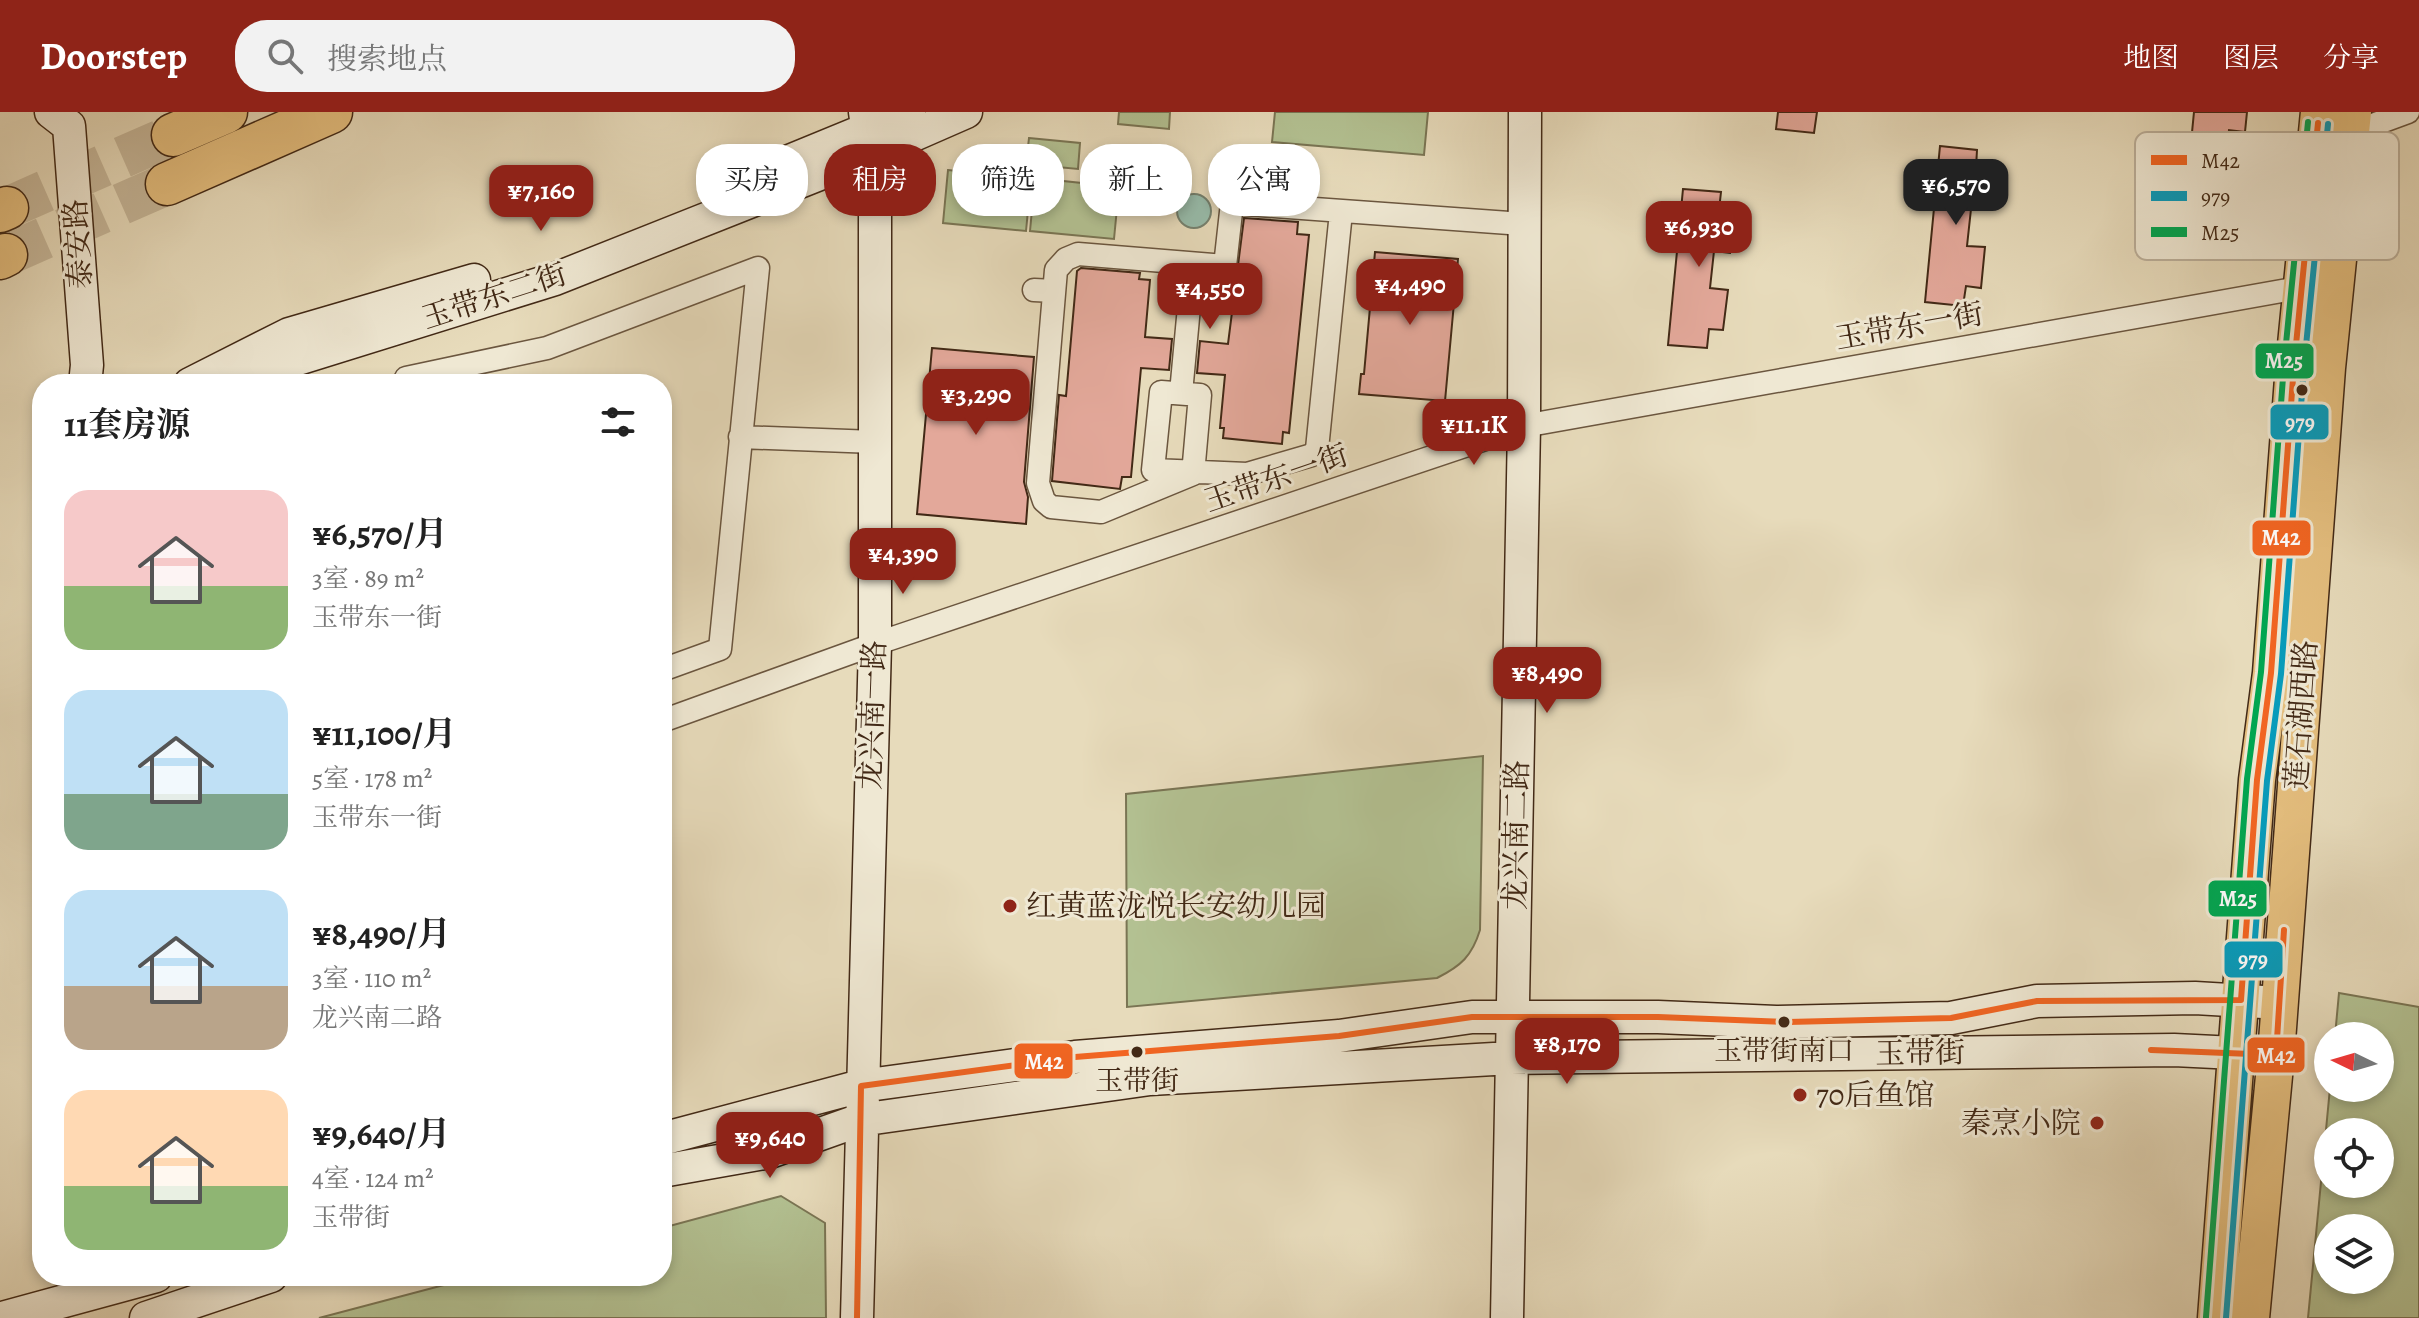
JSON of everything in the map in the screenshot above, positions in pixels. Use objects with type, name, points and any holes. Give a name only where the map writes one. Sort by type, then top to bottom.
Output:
[{"type":"highway","points":[[173,135],[226,112]]},
{"type":"highway","points":[[167,184],[331,112]]},
{"type":"main road","name":"莲石湖西路","points":[[2317,132],[2319,112]]},
{"type":"main road","name":"莲石湖西路","points":[[2216,1318],[2257,780],[2271,673],[2306,260]]},
{"type":"main road","name":"莲石湖西路","points":[[2251,1318],[2276,1055],[2327,368],[2338,260]]},
{"type":"street","name":"泰安路","points":[[51,112],[69,126],[86,374]]},
{"type":"street","name":"玉带东二街","points":[[263,374],[288,362],[555,279],[909,112]]},
{"type":"street","name":"玉带东二街","points":[[210,374],[289,334],[547,260],[868,132],[966,112]]},
{"type":"street","name":"龙兴南二路","points":[[1507,1318],[1524,426],[1525,112]]},
{"type":"street","points":[[2352,123],[2408,112]]},
{"type":"street","name":"龙兴南一路","points":[[857,1318],[875,644],[875,183],[868,132]]},
{"type":"street","points":[[1193,474],[1101,512],[1051,507],[1044,501],[1038,483],[1044,290],[1066,259],[1078,254],[1225,266],[1232,203],[1523,224]]},
{"type":"street","points":[[1193,474],[1200,395],[1161,392],[1153,470],[1193,474],[1247,474],[1312,455],[1317,449],[1341,212]]},
{"type":"street","points":[[1181,393],[1193,264]]},
{"type":"street","points":[[425,374],[547,348],[758,268],[720,649],[672,666]]},
{"type":"street","name":"玉带东一街","points":[[672,717],[875,644],[1524,426],[2304,287]]},
{"type":"street","points":[[740,437],[875,442]]},
{"type":"street","name":"玉带街","points":[[672,1136],[861,1086],[1075,1057],[1339,1036],[1472,1017],[1803,1022],[1951,1018],[2037,1001],[2241,1000],[2280,1003]]},
{"type":"street","name":"玉带街","points":[[672,1169],[770,1152],[860,1120],[1150,1079],[1511,1058],[2174,1050],[2276,1055]]},
{"type":"street","points":[[2,1318],[118,1286]]},
{"type":"street","points":[[146,1318],[241,1286]]},
{"type":"shaded area","points":[[1119,112],[1170,112],[1169,129],[1118,124]]},
{"type":"shaded area","points":[[1275,112],[1428,112],[1424,155],[1272,142]]},
{"type":"shaded area","points":[[1029,138],[1080,143],[1078,169],[1064,168],[1064,144],[1028,144]]},
{"type":"shaded area","points":[[948,170],[952,170],[952,216],[1027,216],[1026,231],[943,223]]},
{"type":"shaded area","points":[[1064,181],[1080,183],[1080,216],[1116,216],[1114,239],[1030,231],[1031,216],[1064,216]]},
{"type":"shaded area","points":[[1192,195],[1206,199],[1209,216],[1206,223],[1194,228],[1182,223],[1179,216],[1192,216]]},
{"type":"shaded area","points":[[1483,756],[1480,930],[1469,953],[1453,969],[1437,978],[1127,1007],[1126,794]]},
{"type":"shaded area","points":[[2339,993],[2419,1007],[2419,1318],[2308,1318],[2314,1255],[2314,1294],[2394,1294],[2394,1214],[2318,1214],[2319,1198],[2394,1198],[2394,1118],[2327,1118],[2329,1102],[2394,1102],[2394,1022],[2336,1022]]},
{"type":"shaded area","points":[[781,1196],[825,1223],[826,1318],[319,1318],[440,1286],[672,1286],[672,1225]]},
{"type":"building","points":[[1778,112],[1817,112],[1814,133],[1776,129]]},
{"type":"building","points":[[2194,112],[2247,112],[2245,132],[2192,132]]},
{"type":"building","points":[[1940,146],[1977,150],[1976,168],[1991,169],[1987,210],[1971,209],[1967,246],[1985,247],[1981,288],[1966,286],[1963,306],[1925,302]]},
{"type":"building","points":[[1683,189],[1721,192],[1719,210],[1734,212],[1730,253],[1714,251],[1710,288],[1728,290],[1723,330],[1709,329],[1707,348],[1668,345]]},
{"type":"building","points":[[1244,218],[1298,222],[1297,234],[1309,235],[1289,433],[1283,432],[1282,444],[1223,438],[1224,428],[1220,428],[1225,375],[1197,373],[1200,341],[1228,344]]},
{"type":"building","points":[[1375,252],[1458,259],[1445,401],[1359,394],[1361,374],[1364,374]]},
{"type":"building","points":[[1081,268],[1140,273],[1139,279],[1150,280],[1145,337],[1172,339],[1169,370],[1141,368],[1131,477],[1122,477],[1120,489],[1052,481],[1059,395],[1066,396],[1077,271]]},
{"type":"building","points":[[932,348],[1034,357],[1024,482],[1028,497],[1026,524],[917,514]]},
{"type":"tunnel","points":[[7,208],[173,135]]},
{"type":"tunnel","points":[[6,255],[167,184]]},
{"type":"transit line","name":"M25","points":[[2307,132],[2308,122]]},
{"type":"transit line","name":"M42","points":[[2317,132],[2318,123]]},
{"type":"transit line","name":"979","points":[[2327,132],[2328,124]]},
{"type":"transit line","name":"M25","points":[[2206,1317],[2247,779],[2261,672],[2294,260]]},
{"type":"transit line","name":"M42","points":[[857,1318],[861,1086],[1075,1057],[1339,1036],[1472,1017],[1658,1017],[1788,1022],[1951,1018],[2037,1001],[2241,1000],[2257,780],[2271,673],[2304,260]]},
{"type":"transit line","name":"979","points":[[2226,1318],[2267,781],[2281,674],[2315,260]]},
{"type":"transit line","name":"M42","points":[[2151,1050],[2276,1055],[2284,930]]},
{"type":"place","name":"红黄蓝泷悦长安幼儿园","points":[[1010,906]]},
{"type":"place","name":"玉带街南口","points":[[1784,1022]]},
{"type":"place","name":"玉带街","points":[[1137,1052]]},
{"type":"place","name":"70后鱼馆","points":[[1800,1095]]},
{"type":"place","name":"秦烹小院","points":[[2097,1123]]}]
